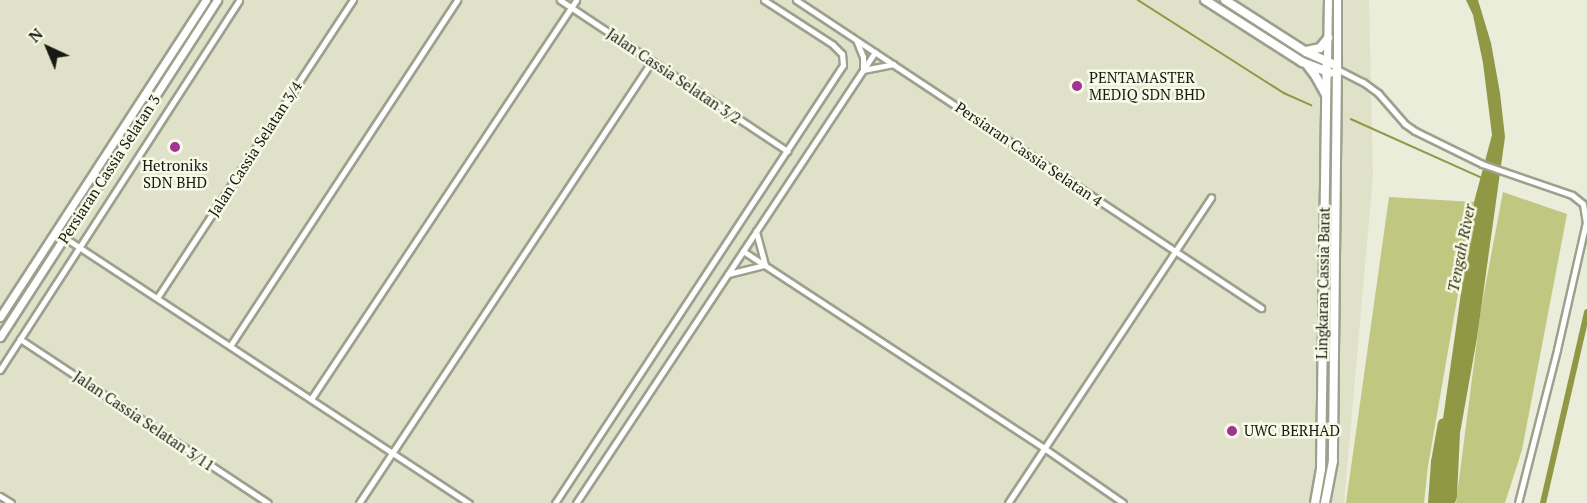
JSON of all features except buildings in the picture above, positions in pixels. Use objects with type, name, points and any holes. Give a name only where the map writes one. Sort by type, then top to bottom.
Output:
[{"type":"main road","points":[[1206,0],[1304,63],[1326,73],[1336,70]]},
{"type":"main road","points":[[1225,0],[1305,51],[1327,62],[1336,70]]},
{"type":"main road","points":[[1305,51],[1320,48],[1328,38]]},
{"type":"main road","name":"Lingkaran Cassia Barat","points":[[1315,503],[1321,469],[1327,62]]},
{"type":"main road","points":[[1304,63],[1316,75],[1326,96]]},
{"type":"main road","name":"Lingkaran Cassia Barat","points":[[1325,503],[1333,461],[1336,70]]},
{"type":"street","name":"Persiaran Cassia Selatan 3","points":[[0,317],[206,0]]},
{"type":"street","name":"Persiaran Cassia Selatan 3","points":[[0,337],[217,0]]},
{"type":"street","points":[[0,370],[239,0]]},
{"type":"street","name":"Jalan Cassia Selatan 3/4","points":[[157,298],[353,0]]},
{"type":"street","points":[[230,346],[457,0]]},
{"type":"street","name":"Jalan Cassia Selatan 3/2","points":[[560,0],[787,151]]},
{"type":"street","points":[[311,399],[576,0]]},
{"type":"street","points":[[555,503],[839,75],[843,65],[842,54],[832,44],[764,0]]},
{"type":"street","name":"Persiaran Cassia Selatan 4","points":[[796,0],[1261,309]]},
{"type":"street","points":[[1327,62],[1328,0]]},
{"type":"street","points":[[1337,0],[1336,70],[1378,93],[1415,132],[1482,164],[1580,199],[1586,213],[1557,351],[1518,503]]},
{"type":"street","points":[[857,40],[863,57],[863,70]]},
{"type":"street","points":[[576,503],[875,52]]},
{"type":"street","points":[[359,503],[652,61]]},
{"type":"street","points":[[863,70],[893,64]]},
{"type":"street","points":[[1008,503],[1211,197]]},
{"type":"street","points":[[756,231],[765,265]]},
{"type":"street","points":[[56,232],[469,503]]},
{"type":"street","points":[[743,251],[1044,448],[1123,503]]},
{"type":"street","points":[[728,274],[765,265]]},
{"type":"street","name":"Jalan Cassia Selatan 3/11","points":[[21,339],[268,503]]},
{"type":"street","points":[[0,496],[11,503]]},
{"type":"shaded area","points":[[0,0],[1369,0],[1373,176],[1344,503],[0,503]]},
{"type":"shaded area","points":[[1466,0],[1478,0],[1491,43],[1505,137],[1477,338],[1460,433],[1457,497],[1455,503],[1431,503],[1474,202],[1492,135],[1483,63],[1473,15]]},
{"type":"shaded area","points":[[1503,192],[1567,214],[1522,450],[1505,503],[1456,503],[1481,309]]},
{"type":"shaded area","points":[[1389,197],[1474,202],[1428,466],[1424,503],[1346,503]]},
{"type":"waterway","points":[[1138,0],[1284,93],[1311,105]]},
{"type":"waterway","points":[[1351,119],[1482,178]]},
{"type":"waterway","points":[[1543,503],[1587,312]]},
{"type":"waterway","name":"Tengah River","points":[[1433,503],[1436,462],[1443,424]]},
{"type":"place","name":"PENTAMASTER MEDIQ SDN BHD","points":[[1077,86]]},
{"type":"place","name":"Hetroniks SDN BHD","points":[[175,147]]},
{"type":"place","name":"UWC BERHAD","points":[[1232,431]]}]
